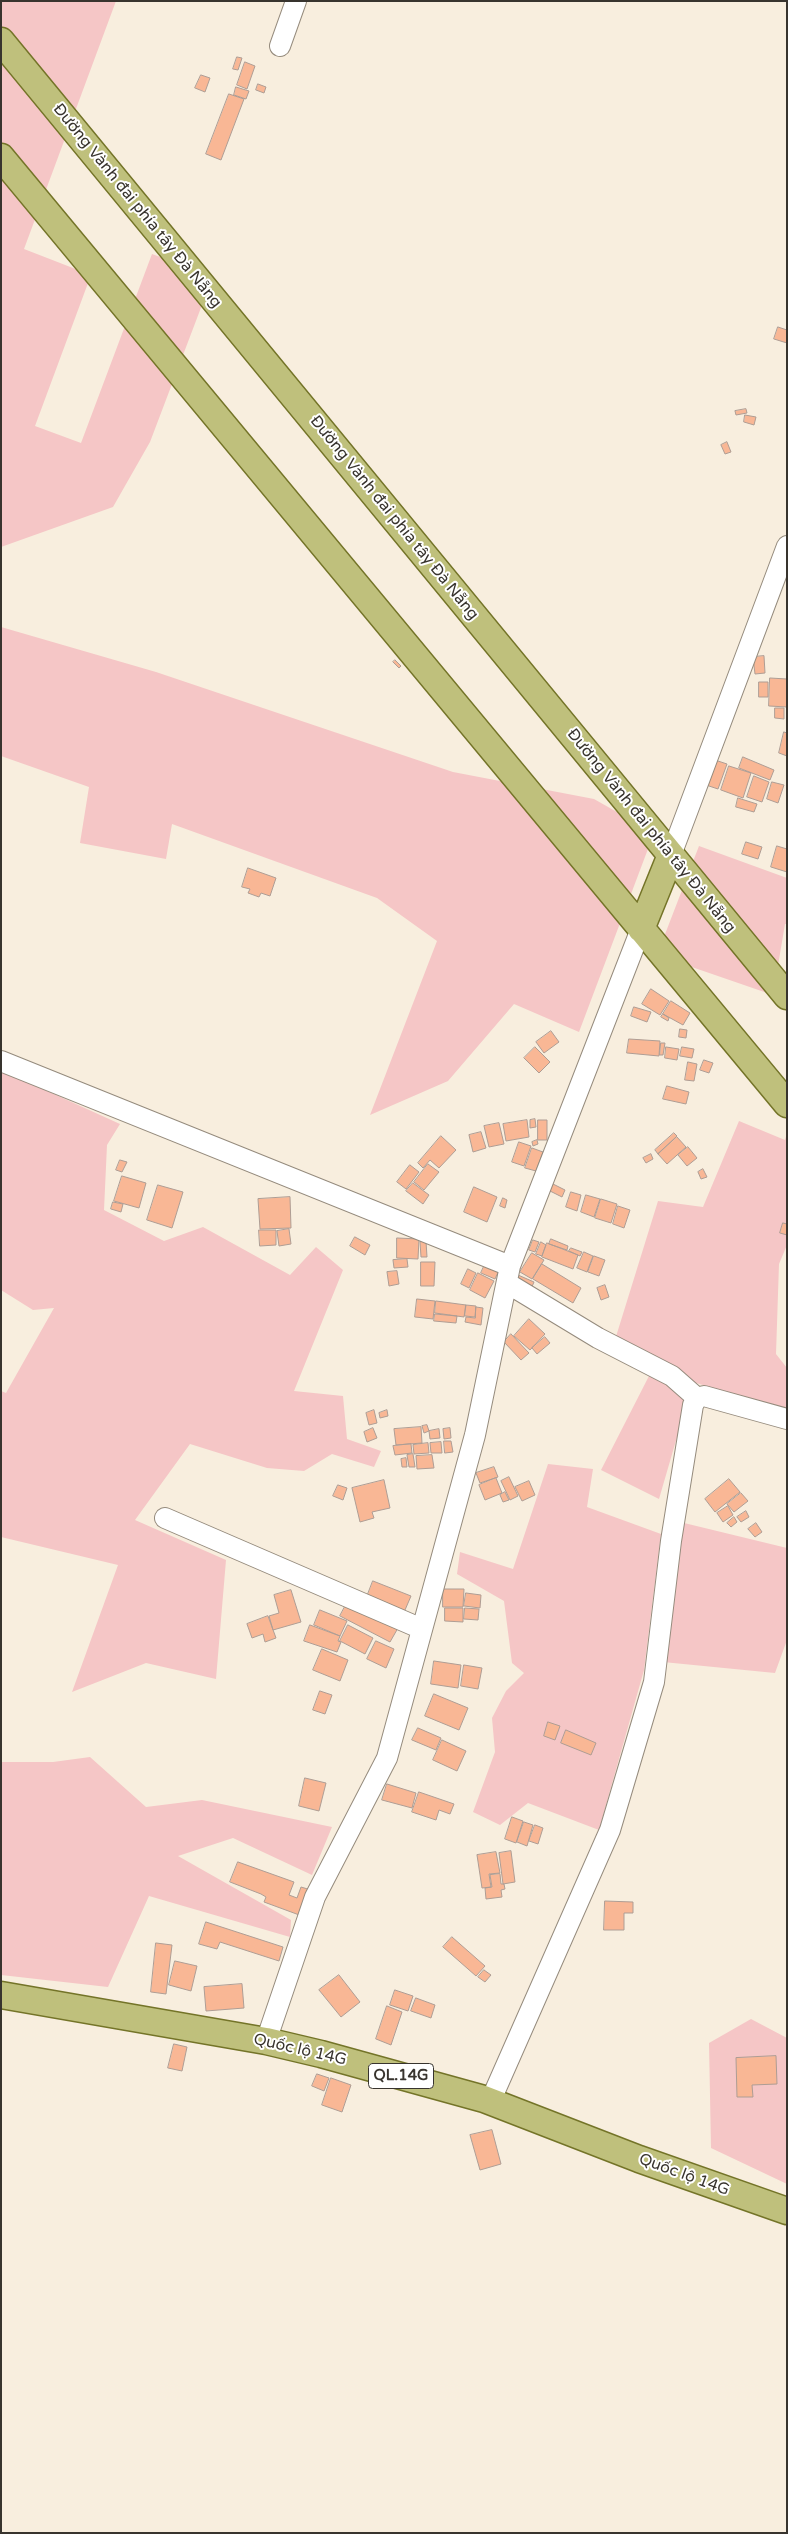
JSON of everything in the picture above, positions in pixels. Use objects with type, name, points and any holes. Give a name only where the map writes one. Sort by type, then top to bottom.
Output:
[{"type":"main road","name":"Đường Vành đai phía tây Đà Nẵng","points":[[1,41],[787,996]]},
{"type":"main road","points":[[1,157],[787,1104]]},
{"type":"main road","points":[[641,929],[670,855]]},
{"type":"main road","name":"Quốc lộ 14G","points":[[1,1994],[266,2041],[321,2054],[490,2102],[639,2159],[787,2211]]},
{"type":"street","points":[[280,46],[296,1]]},
{"type":"street","points":[[670,855],[787,546]]},
{"type":"street","points":[[266,2041],[316,1897],[387,1758],[475,1435],[509,1275],[641,929]]},
{"type":"street","points":[[2,1065],[509,1275],[598,1338],[672,1376],[697,1398]]},
{"type":"street","points":[[490,2102],[610,1830],[654,1682],[671,1541],[693,1405],[697,1398],[704,1396],[714,1397],[787,1419]]},
{"type":"street","points":[[165,1518],[422,1629]]},
{"type":"shaded area","points":[[1,1],[116,1],[24,249],[91,275],[35,426],[81,443],[152,254],[213,276],[150,442],[113,507],[1,547]]},
{"type":"shaded area","points":[[1,627],[156,672],[453,772],[594,799],[654,833],[579,1032],[514,1004],[448,1081],[370,1115],[437,941],[377,898],[172,824],[166,859],[80,843],[89,787],[1,756]]},
{"type":"shaded area","points":[[699,846],[787,878],[787,924],[785,924],[773,995],[657,955]]},
{"type":"shaded area","points":[[1,1070],[120,1124],[107,1145],[104,1210],[164,1241],[203,1227],[290,1275],[316,1247],[343,1270],[294,1391],[343,1396],[347,1439],[381,1451],[374,1467],[332,1454],[304,1471],[267,1468],[190,1444],[135,1520],[226,1560],[216,1679],[146,1663],[72,1692],[118,1565],[1,1537],[1,1391],[6,1393],[54,1308],[33,1310],[1,1290]]},
{"type":"shaded area","points":[[739,1121],[785,1140],[787,1133],[787,1245],[779,1264],[776,1354],[787,1368],[787,1411],[693,1382],[659,1499],[601,1470],[650,1374],[614,1343],[658,1201],[703,1207]]},
{"type":"shaded area","points":[[548,1464],[593,1469],[587,1507],[661,1534],[644,1670],[599,1830],[528,1803],[500,1825],[473,1812],[495,1752],[492,1718],[506,1691],[524,1673],[512,1663],[504,1601],[457,1574],[460,1552],[513,1569]]},
{"type":"shaded area","points":[[680,1522],[787,1548],[787,1640],[775,1673],[663,1662]]},
{"type":"shaded area","points":[[90,1757],[146,1807],[202,1800],[332,1827],[312,1875],[233,1838],[178,1856],[291,1920],[290,1937],[149,1896],[108,1987],[1,1975],[1,1762],[53,1762]]},
{"type":"shaded area","points":[[751,2019],[787,2038],[787,2184],[711,2148],[709,2043]]},
{"type":"building","points":[[237,57],[242,58],[238,70],[233,69]]},
{"type":"building","points":[[245,62],[255,66],[247,89],[237,85]]},
{"type":"building","points":[[201,75],[210,78],[205,92],[195,88]]},
{"type":"building","points":[[258,84],[266,87],[264,93],[256,90]]},
{"type":"building","points":[[236,87],[249,91],[246,99],[234,95]]},
{"type":"building","points":[[229,94],[244,99],[221,160],[206,154]]},
{"type":"building","points":[[778,327],[787,330],[787,343],[774,339]]},
{"type":"building","points":[[746,409],[747,413],[736,415],[735,411]]},
{"type":"building","points":[[745,415],[756,417],[754,425],[744,422]]},
{"type":"building","points":[[727,442],[731,452],[725,454],[721,445]]},
{"type":"building","points":[[764,656],[765,673],[755,674],[753,657]]},
{"type":"building","points":[[395,660],[401,666],[399,668],[393,662]]},
{"type":"building","points":[[770,678],[787,679],[787,707],[769,706]]},
{"type":"building","points":[[759,682],[768,682],[768,697],[759,697]]},
{"type":"building","points":[[775,708],[784,708],[784,719],[775,718]]},
{"type":"building","points":[[784,732],[787,733],[787,756],[779,753]]},
{"type":"building","points":[[743,757],[774,770],[770,780],[739,768]]},
{"type":"building","points":[[715,760],[727,764],[718,789],[706,785]]},
{"type":"building","points":[[729,766],[751,773],[743,798],[721,790]]},
{"type":"building","points":[[754,776],[769,782],[762,802],[747,797]]},
{"type":"building","points":[[772,782],[784,785],[778,803],[767,799]]},
{"type":"building","points":[[738,798],[757,804],[754,812],[736,807]]},
{"type":"building","points":[[746,842],[762,847],[758,859],[742,854]]},
{"type":"building","points":[[777,846],[787,849],[787,872],[771,867]]},
{"type":"building","points":[[248,868],[276,878],[270,896],[261,893],[259,897],[248,893],[250,889],[242,887]]},
{"type":"building","points":[[651,989],[669,1001],[660,1015],[642,1004]]},
{"type":"building","points":[[671,1001],[690,1013],[683,1025],[663,1014]]},
{"type":"building","points":[[634,1007],[651,1012],[647,1022],[631,1016]]},
{"type":"building","points":[[663,1014],[669,1018],[668,1021],[661,1017]]},
{"type":"building","points":[[680,1029],[687,1030],[686,1038],[679,1037]]},
{"type":"building","points":[[551,1031],[559,1042],[544,1053],[536,1042]]},
{"type":"building","points":[[629,1039],[660,1041],[659,1056],[627,1053]]},
{"type":"building","points":[[661,1043],[665,1043],[663,1055],[660,1055]]},
{"type":"building","points":[[535,1047],[550,1062],[539,1073],[524,1058]]},
{"type":"building","points":[[666,1047],[679,1049],[677,1060],[665,1058]]},
{"type":"building","points":[[682,1047],[694,1049],[692,1058],[680,1056]]},
{"type":"building","points":[[704,1060],[713,1063],[709,1073],[700,1070]]},
{"type":"building","points":[[688,1062],[697,1064],[694,1081],[685,1080]]},
{"type":"building","points":[[667,1086],[689,1092],[686,1104],[663,1099]]},
{"type":"building","points":[[535,1119],[536,1127],[530,1128],[530,1120]]},
{"type":"building","points":[[527,1120],[529,1137],[506,1141],[503,1124]]},
{"type":"building","points":[[538,1120],[547,1120],[547,1140],[538,1140]]},
{"type":"building","points":[[499,1123],[504,1144],[489,1147],[484,1126]]},
{"type":"building","points":[[481,1132],[486,1148],[473,1152],[469,1135]]},
{"type":"building","points":[[674,1133],[677,1136],[658,1154],[655,1150]]},
{"type":"building","points":[[441,1136],[456,1150],[439,1168],[430,1160],[423,1168],[418,1163]]},
{"type":"building","points":[[677,1137],[686,1147],[667,1164],[658,1154]]},
{"type":"building","points":[[537,1140],[538,1144],[533,1146],[532,1142]]},
{"type":"building","points":[[519,1142],[531,1146],[524,1166],[512,1162]]},
{"type":"building","points":[[688,1147],[697,1158],[687,1166],[678,1155]]},
{"type":"building","points":[[532,1148],[543,1152],[536,1171],[525,1168]]},
{"type":"building","points":[[651,1154],[653,1159],[646,1163],[643,1158]]},
{"type":"building","points":[[120,1160],[127,1162],[122,1172],[116,1170]]},
{"type":"building","points":[[428,1164],[439,1172],[424,1190],[414,1182]]},
{"type":"building","points":[[410,1165],[419,1172],[406,1189],[397,1182]]},
{"type":"building","points":[[703,1169],[707,1177],[701,1179],[698,1172]]},
{"type":"building","points":[[122,1176],[146,1183],[139,1208],[114,1201]]},
{"type":"building","points":[[413,1183],[429,1195],[423,1204],[406,1191]]},
{"type":"building","points":[[553,1184],[565,1190],[562,1197],[550,1191]]},
{"type":"building","points":[[158,1185],[183,1192],[172,1228],[147,1220]]},
{"type":"building","points":[[474,1187],[497,1197],[487,1222],[464,1212]]},
{"type":"building","points":[[571,1192],[581,1195],[577,1211],[566,1207]]},
{"type":"building","points":[[586,1195],[600,1199],[594,1217],[581,1212]]},
{"type":"building","points":[[290,1197],[291,1228],[260,1229],[258,1199]]},
{"type":"building","points":[[503,1198],[507,1200],[505,1208],[500,1206]]},
{"type":"building","points":[[601,1199],[617,1204],[611,1223],[595,1218]]},
{"type":"building","points":[[113,1202],[123,1204],[121,1212],[111,1209]]},
{"type":"building","points":[[618,1206],[630,1210],[624,1228],[613,1224]]},
{"type":"building","points":[[783,1223],[787,1224],[787,1235],[780,1233]]},
{"type":"building","points":[[289,1229],[291,1244],[279,1246],[277,1231]]},
{"type":"building","points":[[259,1230],[276,1230],[276,1245],[260,1246]]},
{"type":"building","points":[[355,1237],[370,1245],[365,1255],[350,1246]]},
{"type":"building","points":[[397,1238],[419,1239],[418,1259],[397,1258]]},
{"type":"building","points":[[551,1239],[568,1246],[567,1250],[549,1244]]},
{"type":"building","points":[[533,1240],[539,1242],[535,1252],[529,1250]]},
{"type":"building","points":[[426,1241],[427,1257],[421,1257],[420,1242]]},
{"type":"building","points":[[541,1242],[546,1245],[542,1256],[536,1254]]},
{"type":"building","points":[[547,1243],[578,1255],[573,1269],[542,1257]]},
{"type":"building","points":[[571,1248],[582,1252],[580,1256],[569,1251]]},
{"type":"building","points":[[584,1252],[593,1256],[587,1272],[577,1268]]},
{"type":"building","points":[[532,1253],[544,1260],[532,1279],[520,1272]]},
{"type":"building","points":[[594,1256],[605,1260],[599,1276],[588,1272]]},
{"type":"building","points":[[407,1259],[408,1267],[394,1268],[393,1260]]},
{"type":"building","points":[[421,1262],[435,1262],[434,1286],[421,1286]]},
{"type":"building","points":[[486,1262],[500,1268],[495,1279],[481,1273]]},
{"type":"building","points":[[542,1264],[581,1288],[573,1303],[533,1279]]},
{"type":"building","points":[[468,1269],[476,1273],[469,1288],[461,1284]]},
{"type":"building","points":[[397,1271],[399,1284],[389,1286],[387,1272]]},
{"type":"building","points":[[478,1273],[494,1281],[485,1298],[470,1290]]},
{"type":"building","points":[[518,1275],[534,1282],[531,1289],[515,1282]]},
{"type":"building","points":[[605,1285],[609,1297],[601,1300],[597,1288]]},
{"type":"building","points":[[417,1299],[435,1301],[433,1319],[415,1317]]},
{"type":"building","points":[[436,1301],[466,1305],[464,1317],[435,1313]]},
{"type":"building","points":[[466,1305],[476,1306],[475,1317],[465,1316]]},
{"type":"building","points":[[476,1307],[483,1308],[481,1325],[465,1322],[466,1317],[475,1318]]},
{"type":"building","points":[[435,1314],[457,1316],[456,1323],[434,1321]]},
{"type":"building","points":[[529,1319],[545,1334],[530,1350],[514,1336]]},
{"type":"building","points":[[511,1334],[529,1353],[521,1360],[504,1342]]},
{"type":"building","points":[[545,1337],[550,1343],[537,1354],[532,1348]]},
{"type":"building","points":[[374,1410],[377,1423],[369,1425],[366,1413]]},
{"type":"building","points":[[387,1410],[388,1416],[380,1418],[379,1413]]},
{"type":"building","points":[[427,1425],[429,1431],[424,1433],[422,1426]]},
{"type":"building","points":[[421,1427],[422,1443],[396,1445],[394,1429]]},
{"type":"building","points":[[373,1428],[377,1438],[367,1442],[364,1432]]},
{"type":"building","points":[[450,1428],[451,1438],[444,1439],[443,1429]]},
{"type":"building","points":[[439,1429],[440,1438],[430,1439],[429,1431]]},
{"type":"building","points":[[444,1441],[451,1441],[453,1452],[445,1453]]},
{"type":"building","points":[[441,1442],[442,1453],[431,1453],[430,1443]]},
{"type":"building","points":[[428,1443],[429,1453],[414,1454],[413,1445]]},
{"type":"building","points":[[411,1444],[412,1453],[395,1455],[393,1446]]},
{"type":"building","points":[[413,1454],[415,1467],[409,1467],[407,1455]]},
{"type":"building","points":[[432,1455],[434,1468],[417,1469],[416,1456]]},
{"type":"building","points":[[406,1458],[407,1467],[402,1467],[401,1459]]},
{"type":"building","points":[[494,1467],[498,1477],[480,1483],[476,1473]]},
{"type":"building","points":[[509,1477],[518,1496],[510,1500],[501,1481]]},
{"type":"building","points":[[496,1478],[502,1493],[485,1500],[479,1485]]},
{"type":"building","points":[[729,1479],[740,1492],[715,1512],[705,1499]]},
{"type":"building","points":[[384,1480],[390,1508],[372,1512],[374,1518],[360,1522],[352,1488]]},
{"type":"building","points":[[529,1481],[535,1495],[522,1501],[515,1487]]},
{"type":"building","points":[[338,1485],[347,1488],[343,1500],[333,1496]]},
{"type":"building","points":[[505,1492],[509,1500],[503,1502],[500,1495]]},
{"type":"building","points":[[741,1493],[748,1501],[734,1512],[727,1504]]},
{"type":"building","points":[[728,1506],[733,1515],[723,1522],[717,1513]]},
{"type":"building","points":[[746,1511],[749,1517],[741,1522],[737,1517]]},
{"type":"building","points":[[734,1517],[737,1522],[731,1527],[727,1523]]},
{"type":"building","points":[[756,1523],[762,1532],[755,1537],[748,1529]]},
{"type":"building","points":[[373,1581],[411,1596],[402,1617],[365,1602]]},
{"type":"building","points":[[443,1589],[464,1589],[463,1607],[443,1607]]},
{"type":"building","points":[[291,1590],[301,1622],[273,1630],[269,1616],[279,1613],[274,1595]]},
{"type":"building","points":[[466,1593],[481,1595],[480,1608],[464,1606]]},
{"type":"building","points":[[348,1601],[398,1628],[390,1642],[340,1616]]},
{"type":"building","points":[[445,1608],[463,1608],[463,1622],[445,1621]]},
{"type":"building","points":[[465,1608],[479,1609],[478,1620],[464,1619]]},
{"type":"building","points":[[320,1610],[347,1621],[340,1636],[314,1625]]},
{"type":"building","points":[[268,1616],[276,1638],[265,1642],[263,1634],[252,1638],[247,1624]]},
{"type":"building","points":[[310,1625],[340,1636],[338,1641],[341,1642],[337,1652],[304,1641]]},
{"type":"building","points":[[348,1625],[373,1638],[365,1654],[340,1641]]},
{"type":"building","points":[[376,1641],[394,1649],[386,1668],[367,1659]]},
{"type":"building","points":[[322,1649],[348,1660],[340,1681],[313,1670]]},
{"type":"building","points":[[434,1661],[461,1665],[458,1688],[431,1684]]},
{"type":"building","points":[[464,1665],[482,1668],[478,1689],[461,1686]]},
{"type":"building","points":[[320,1691],[332,1695],[325,1714],[313,1710]]},
{"type":"building","points":[[434,1694],[468,1708],[459,1730],[425,1716]]},
{"type":"building","points":[[548,1722],[560,1726],[555,1740],[544,1736]]},
{"type":"building","points":[[418,1728],[441,1738],[436,1750],[412,1740]]},
{"type":"building","points":[[566,1730],[596,1743],[591,1755],[561,1743]]},
{"type":"building","points":[[442,1740],[466,1751],[457,1771],[433,1760]]},
{"type":"building","points":[[305,1778],[326,1783],[319,1811],[299,1806]]},
{"type":"building","points":[[387,1784],[416,1793],[412,1808],[382,1800]]},
{"type":"building","points":[[419,1792],[454,1804],[450,1814],[439,1810],[436,1820],[412,1812]]},
{"type":"building","points":[[512,1817],[523,1821],[516,1843],[505,1839]]},
{"type":"building","points":[[524,1822],[533,1825],[527,1846],[517,1842]]},
{"type":"building","points":[[535,1825],[543,1828],[538,1844],[529,1841]]},
{"type":"building","points":[[511,1851],[515,1882],[503,1884],[499,1853]]},
{"type":"building","points":[[496,1852],[500,1873],[489,1874],[491,1887],[482,1888],[477,1855]]},
{"type":"building","points":[[238,1862],[294,1882],[289,1895],[297,1898],[301,1887],[311,1890],[302,1916],[264,1902],[266,1897],[261,1894],[230,1882]]},
{"type":"building","points":[[500,1874],[501,1884],[504,1884],[505,1889],[501,1890],[502,1897],[486,1899],[485,1888],[492,1887],[490,1875]]},
{"type":"building","points":[[605,1901],[633,1902],[633,1913],[624,1913],[624,1930],[604,1930]]},
{"type":"building","points":[[206,1922],[283,1947],[279,1961],[220,1942],[217,1949],[199,1944]]},
{"type":"building","points":[[452,1937],[485,1966],[476,1976],[443,1947]]},
{"type":"building","points":[[156,1943],[172,1945],[166,1994],[151,1992]]},
{"type":"building","points":[[175,1961],[197,1966],[191,1991],[169,1985]]},
{"type":"building","points":[[484,1970],[491,1975],[485,1982],[478,1977]]},
{"type":"building","points":[[339,1975],[360,2002],[341,2017],[319,1990]]},
{"type":"building","points":[[242,1984],[244,2008],[206,2011],[204,1987]]},
{"type":"building","points":[[395,1990],[413,1996],[408,2011],[390,2005]]},
{"type":"building","points":[[416,1998],[435,2005],[431,2018],[411,2011]]},
{"type":"building","points":[[387,2006],[402,2012],[391,2045],[376,2039]]},
{"type":"building","points":[[174,2044],[187,2047],[182,2071],[168,2068]]},
{"type":"building","points":[[776,2056],[777,2084],[752,2085],[753,2097],[737,2097],[736,2058]]},
{"type":"building","points":[[317,2074],[329,2078],[324,2091],[312,2086]]},
{"type":"building","points":[[331,2078],[351,2085],[342,2112],[322,2105]]},
{"type":"building","points":[[492,2130],[501,2164],[480,2170],[470,2135]]}]
